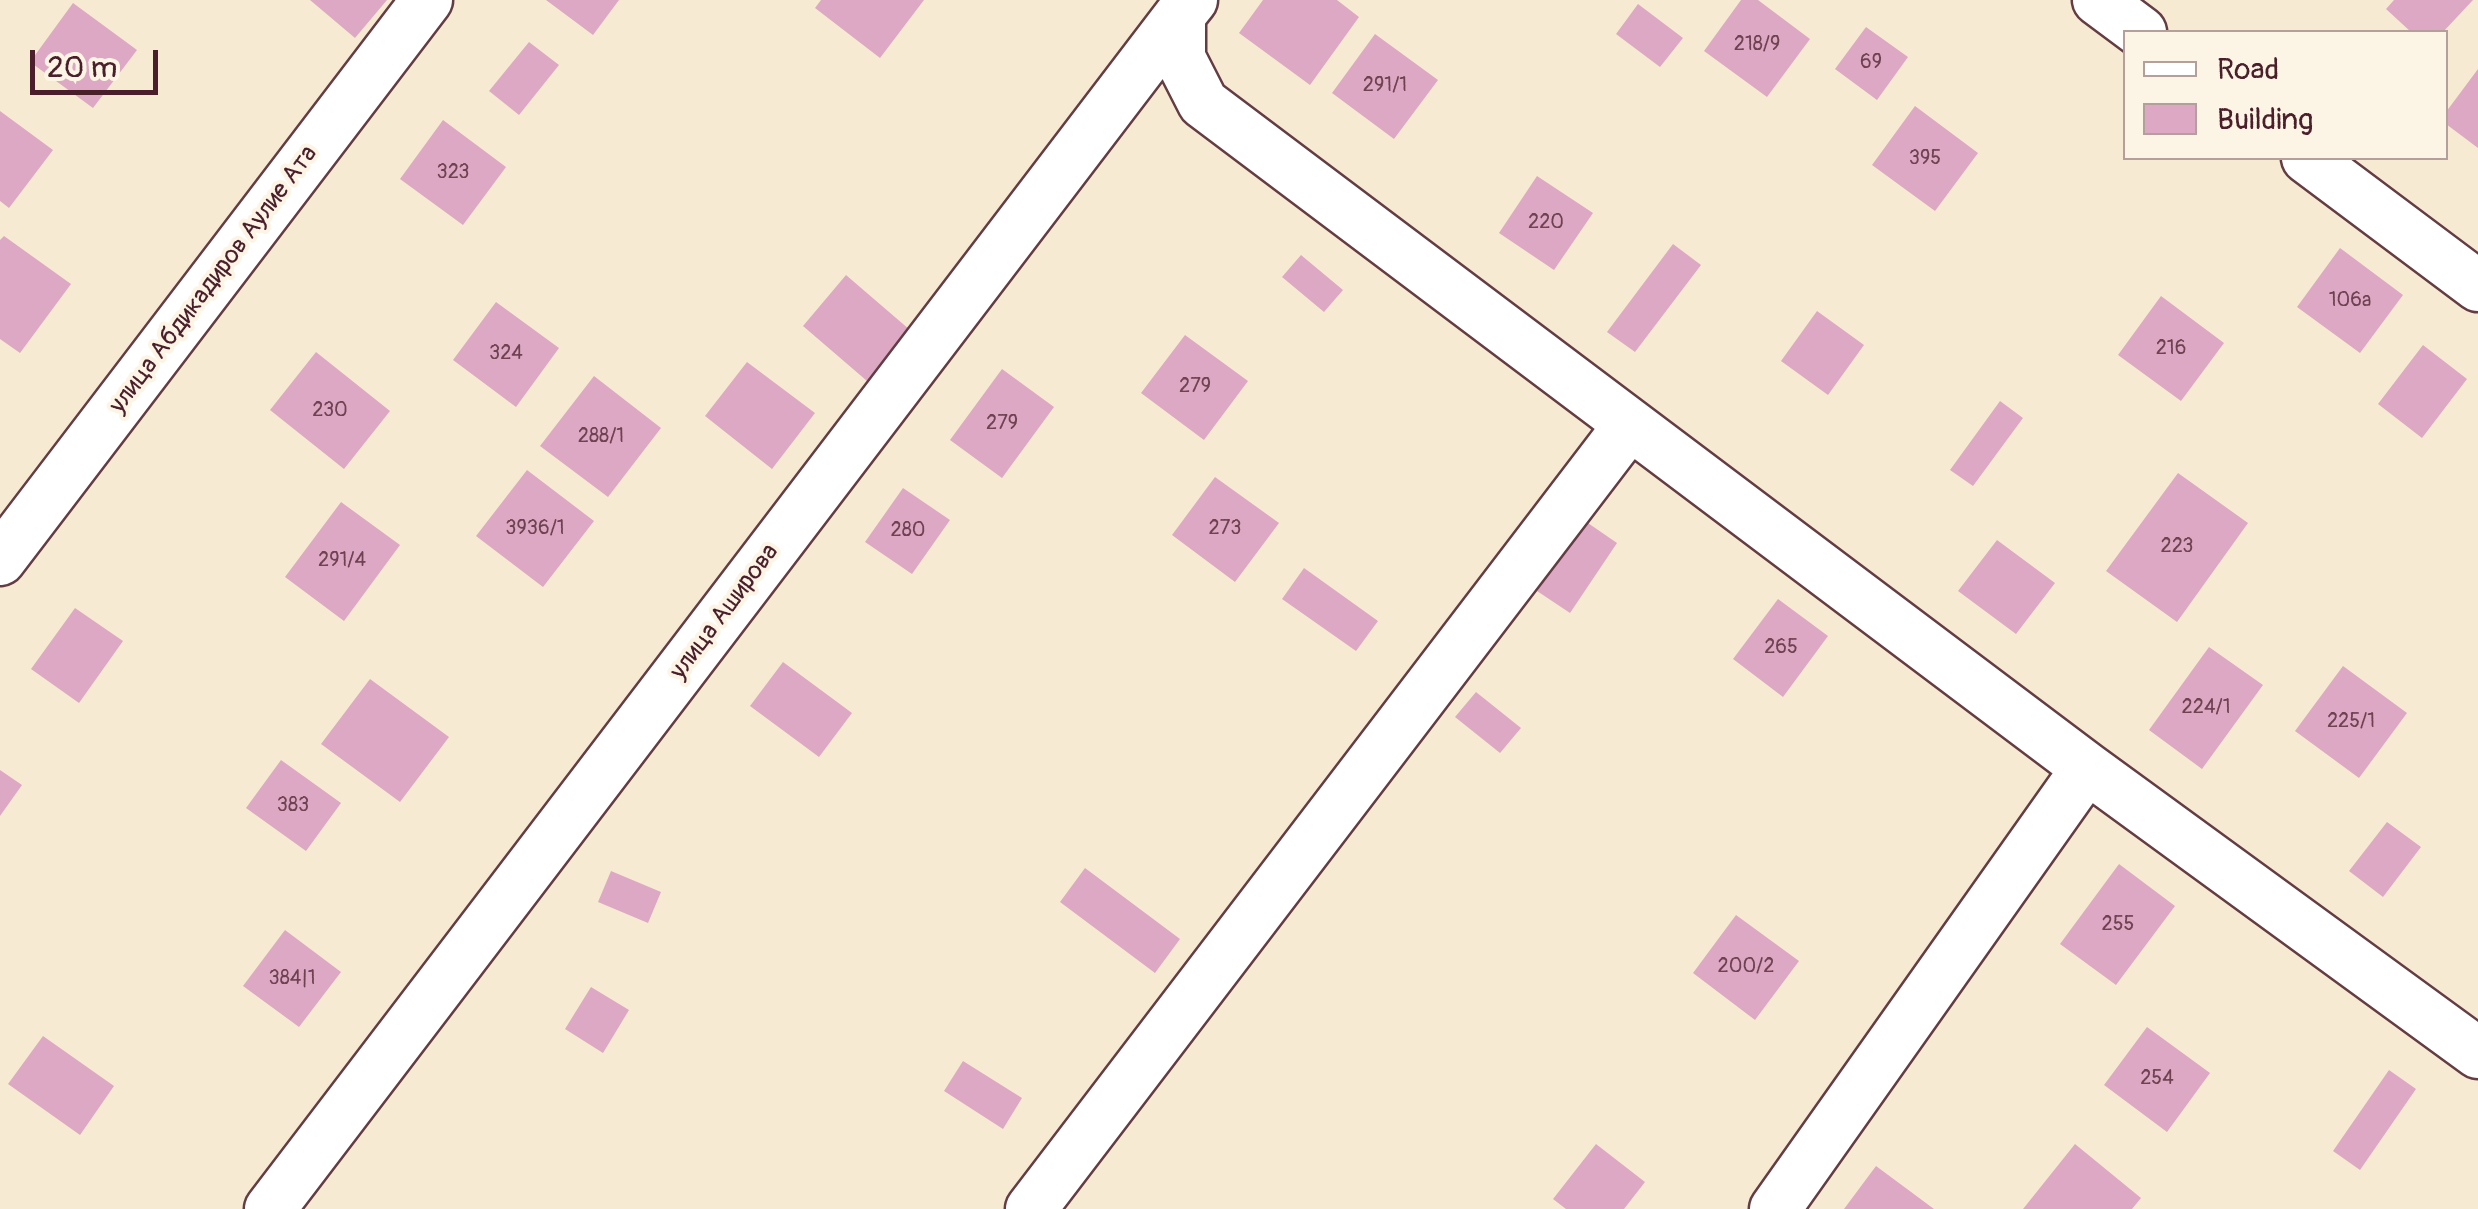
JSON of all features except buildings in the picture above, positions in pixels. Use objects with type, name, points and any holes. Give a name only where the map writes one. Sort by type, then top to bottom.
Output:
[{"type":"street","name":"улица Абдикадиров Аулие Ата","points":[[0,560],[427,0]]},
{"type":"street","points":[[2098,0],[2138,30]]},
{"type":"street","points":[[1186,7],[1180,58],[1204,102],[2087,768],[2478,1054]]},
{"type":"street","name":"улица Аширова","points":[[270,1209],[1186,7]]},
{"type":"street","points":[[2310,160],[2478,286]]},
{"type":"street","points":[[1031,1209],[1630,424]]},
{"type":"street","points":[[1774,1209],[2087,768]]}]
